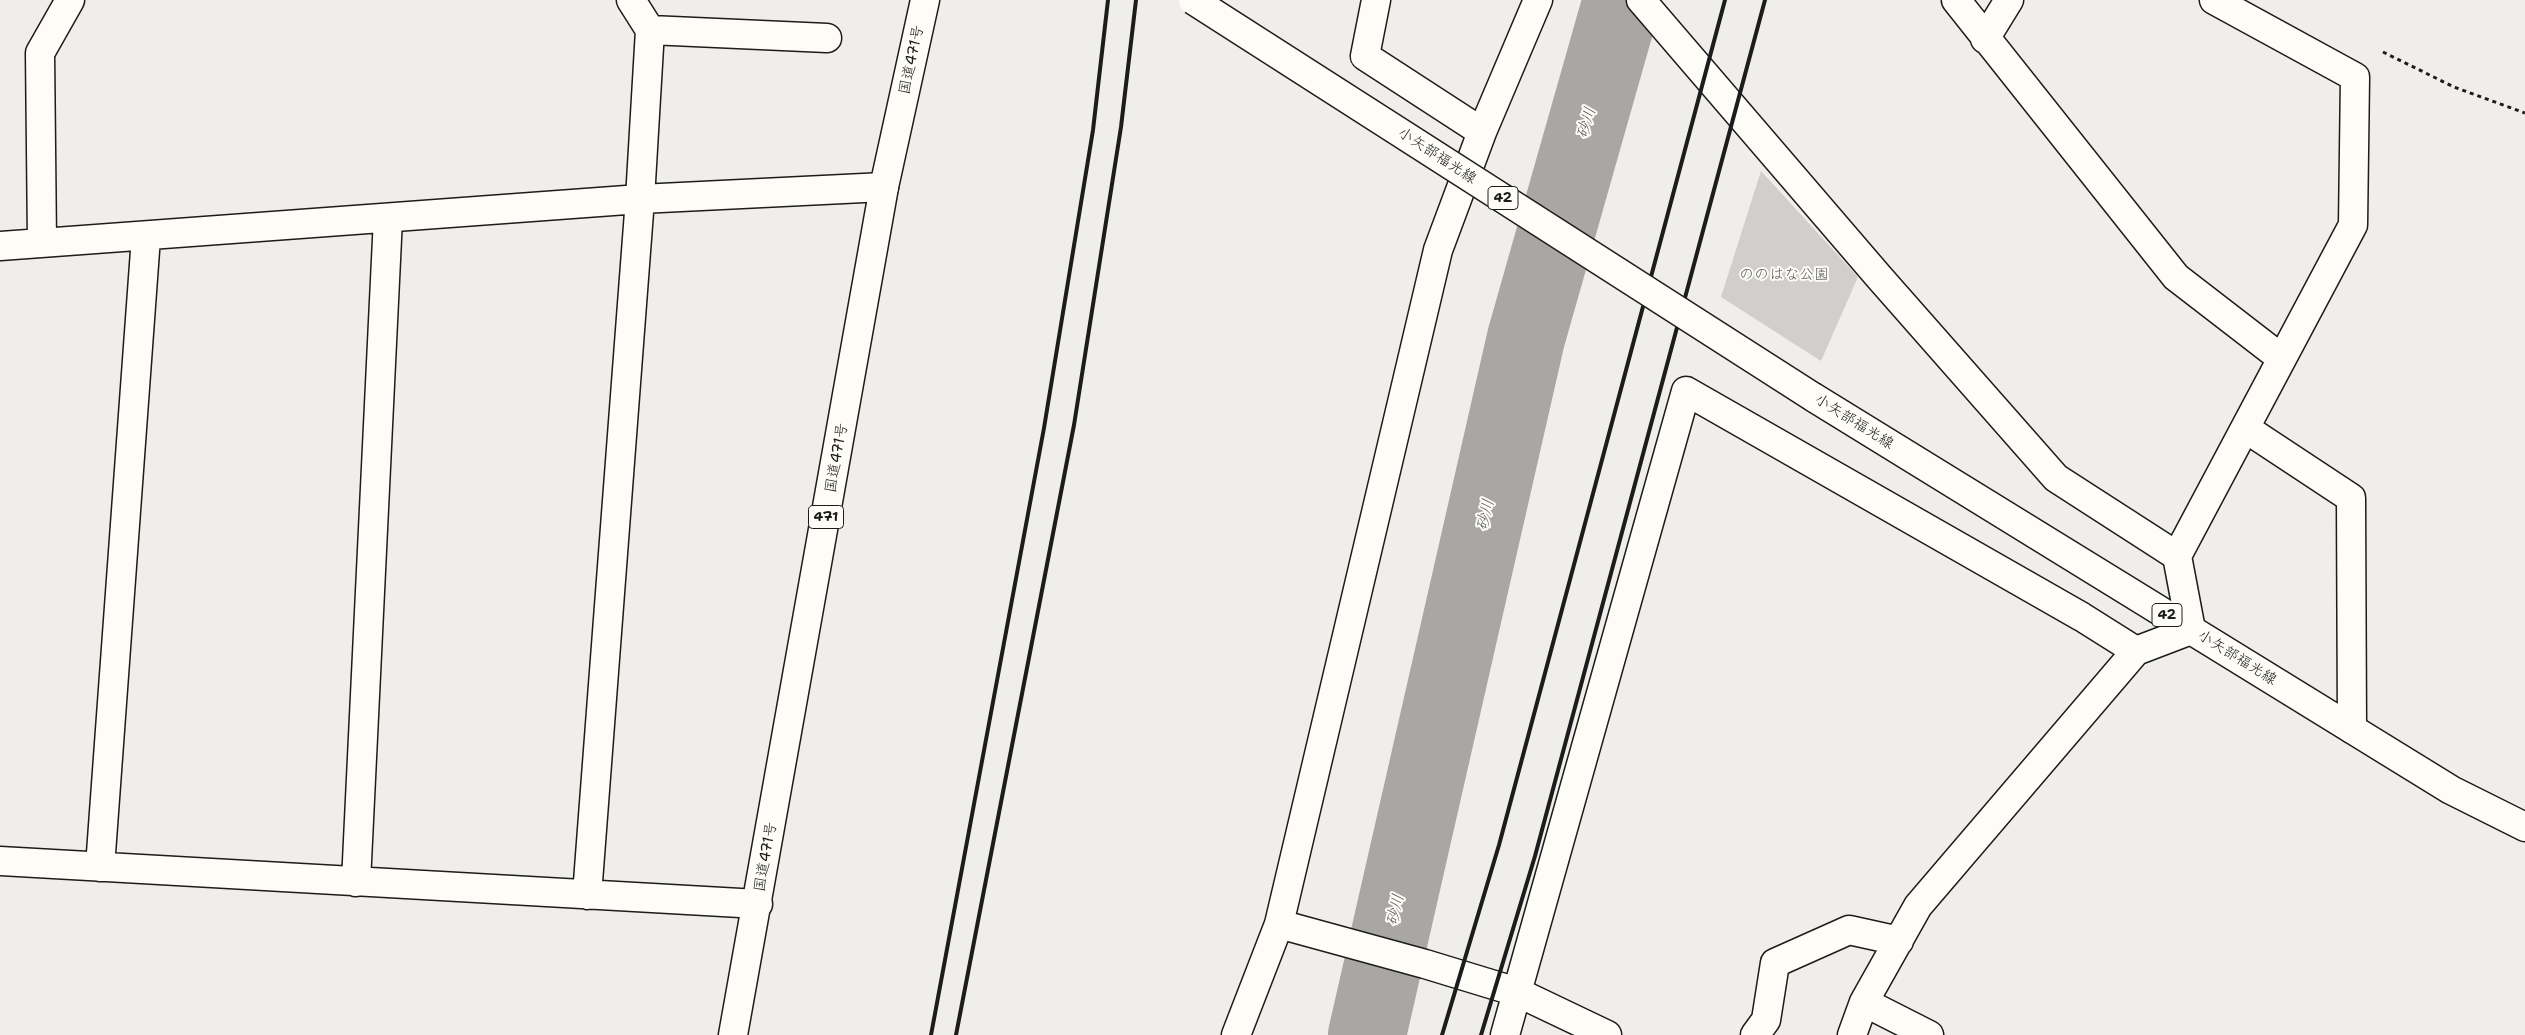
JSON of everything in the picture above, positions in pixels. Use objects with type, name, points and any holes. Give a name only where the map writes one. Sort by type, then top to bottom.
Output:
[{"type":"main road","points":[[42,243],[40,53],[70,0]]},
{"type":"main road","points":[[587,895],[640,199],[650,30],[631,0]]},
{"type":"main road","points":[[916,0],[919,31]]},
{"type":"main road","name":"国道471号","points":[[733,1035],[758,904],[884,187],[925,0]]},
{"type":"main road","name":"小矢部福光線","points":[[1193,0],[1813,396],[2451,790],[2525,827]]},
{"type":"main road","points":[[1376,0],[1365,56],[1482,132]]},
{"type":"main road","points":[[1236,1035],[1279,924],[1438,250],[1482,132],[1538,0]]},
{"type":"main road","points":[[1642,0],[1879,277],[2056,478],[2176,556]]},
{"type":"main road","points":[[1956,0],[1985,39],[2176,277],[2281,358]]},
{"type":"main road","points":[[1985,39],[2009,0]]},
{"type":"main road","points":[[1852,1035],[1864,1002],[1918,906],[2136,650],[2191,630],[2176,556],[2353,225],[2355,76],[2214,0]]},
{"type":"main road","points":[[650,30],[827,38]]},
{"type":"main road","points":[[0,246],[146,237],[640,199],[884,187]]},
{"type":"main road","points":[[356,882],[388,218]]},
{"type":"main road","points":[[100,867],[146,237]]},
{"type":"main road","points":[[1505,1035],[1686,391],[2073,612],[2136,650]]},
{"type":"main road","points":[[2245,428],[2351,498],[2352,729]]},
{"type":"main road","points":[[0,861],[758,904]]},
{"type":"main road","points":[[1279,924],[1425,964],[1517,992],[1607,1035]]},
{"type":"main road","points":[[1755,1035],[1766,1020],[1776,962],[1849,930],[1899,941]]},
{"type":"main road","points":[[1864,1002],[1929,1035]]},
{"type":"path","points":[[2378,49],[2454,87],[2525,113]]},
{"type":"green space","name":"ののはな公園","points":[[1761,171],[1858,277],[1821,361],[1721,297]]},
{"type":"waterway","name":"砂川","points":[[1367,1035],[1526,338],[1622,0]]},
{"type":"railway","points":[[931,1035],[1044,428],[1093,130],[1108,0]]},
{"type":"railway","points":[[956,1035],[1074,425],[1121,127],[1136,0]]},
{"type":"railway","points":[[1442,1035],[1499,845],[1725,0]]},
{"type":"railway","points":[[1481,1035],[1535,856],[1765,0]]}]
